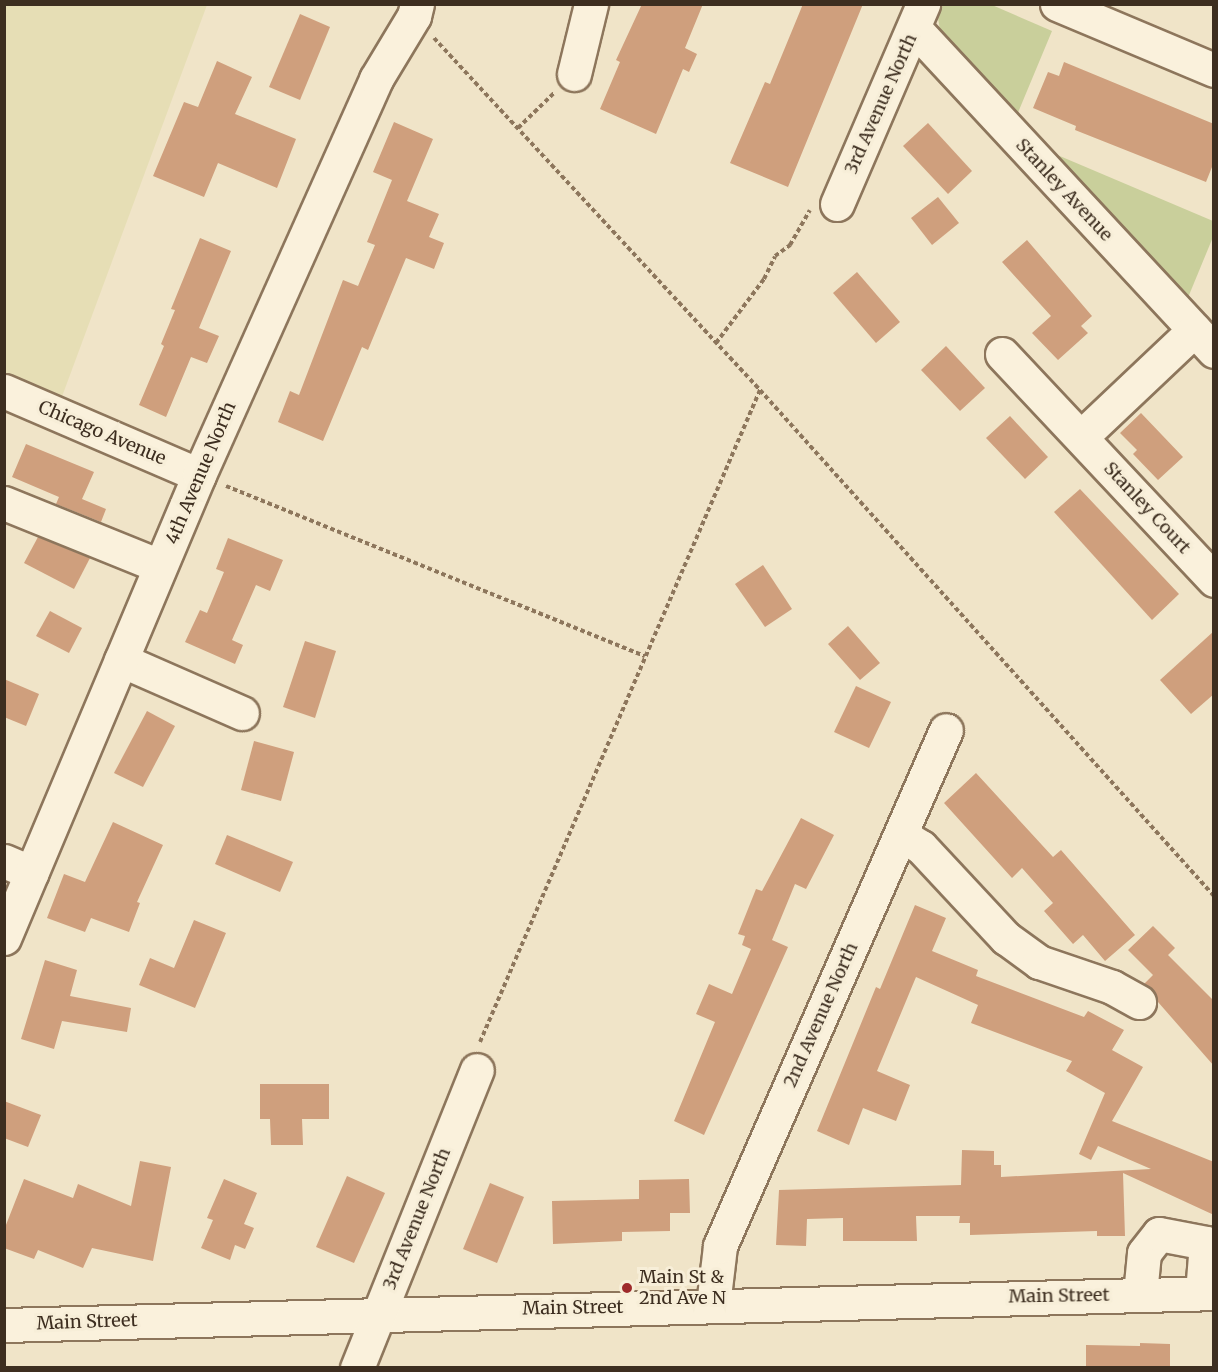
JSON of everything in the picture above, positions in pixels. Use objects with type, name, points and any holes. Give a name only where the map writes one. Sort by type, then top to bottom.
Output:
[{"type":"street","points":[[574,74],[591,4]]},
{"type":"street","points":[[1056,4],[1214,70]]},
{"type":"street","name":"3rd Avenue North","points":[[837,204],[919,16]]},
{"type":"street","name":"Stanley Avenue","points":[[919,16],[1204,341]]},
{"type":"street","name":"4th Avenue North","points":[[4,938],[18,867],[121,660],[199,475],[376,79],[420,17]]},
{"type":"street","points":[[1080,437],[1204,341]]},
{"type":"street","name":"Stanley Court","points":[[1002,354],[1214,580]]},
{"type":"street","name":"Chicago Avenue","points":[[4,391],[199,475]]},
{"type":"street","points":[[4,503],[160,566]]},
{"type":"street","points":[[121,660],[242,712]]},
{"type":"street","name":"2nd Avenue North","points":[[713,1305],[720,1246],[946,730]]},
{"type":"street","points":[[901,835],[921,847],[1006,938],[1039,962],[1112,987],[1139,1002]]},
{"type":"street","name":"3rd Avenue North","points":[[357,1368],[477,1070]]},
{"type":"street","points":[[1140,1294],[1144,1253],[1152,1238],[1159,1234],[1210,1244],[1208,1293]]},
{"type":"street","name":"Main Street","points":[[4,1325],[380,1313],[1208,1293]]},
{"type":"path","points":[[420,17],[1214,896]]},
{"type":"path","points":[[518,128],[574,74]]},
{"type":"path","points":[[716,343],[764,279],[775,256],[790,246],[816,201],[837,204]]},
{"type":"path","points":[[477,1070],[481,1035],[759,390]]},
{"type":"path","points":[[199,475],[645,656]]},
{"type":"shaded area","points":[[4,5],[207,5],[60,402],[5,380]]},
{"type":"green space","points":[[943,5],[992,5],[1052,31],[1017,115],[940,30],[938,18]]},
{"type":"green space","points":[[1055,154],[1213,221],[1213,237],[1187,300]]},
{"type":"building","points":[[642,4],[703,4],[685,48],[697,54],[689,72],[683,69],[656,134],[600,109],[620,62],[616,60]]},
{"type":"building","points":[[803,4],[863,4],[788,187],[730,163],[765,82],[770,84]]},
{"type":"building","points":[[300,14],[330,27],[300,100],[269,87]]},
{"type":"building","points":[[217,61],[252,77],[235,114],[296,139],[277,188],[218,163],[204,197],[153,176],[184,102],[198,107]]},
{"type":"building","points":[[1064,62],[1214,124],[1214,162],[1206,182],[1075,130],[1076,126],[1033,108],[1048,72],[1059,76]]},
{"type":"building","points":[[394,122],[433,139],[407,201],[439,214],[429,237],[444,243],[434,269],[406,258],[368,350],[362,347],[323,441],[278,422],[290,391],[299,395],[343,280],[358,286],[375,245],[367,242],[392,180],[373,172]]},
{"type":"building","points":[[928,123],[972,171],[948,194],[903,146]]},
{"type":"building","points":[[938,197],[959,223],[932,245],[911,218]]},
{"type":"building","points":[[200,238],[231,251],[199,328],[219,336],[207,363],[191,357],[166,417],[139,405],[164,346],[161,344],[175,310],[171,309]]},
{"type":"building","points":[[1027,240],[1092,316],[1081,326],[1088,333],[1058,360],[1032,333],[1051,316],[1002,262]]},
{"type":"building","points":[[857,272],[900,322],[876,343],[833,293]]},
{"type":"building","points":[[946,346],[985,388],[960,411],[921,370]]},
{"type":"building","points":[[1141,413],[1183,457],[1158,480],[1133,454],[1137,450],[1120,433]]},
{"type":"building","points":[[1010,416],[1048,457],[1025,479],[986,438]]},
{"type":"building","points":[[26,444],[94,472],[82,499],[106,509],[101,522],[56,504],[59,497],[12,477]]},
{"type":"building","points":[[1080,489],[1179,594],[1152,620],[1054,512]]},
{"type":"building","points":[[38,537],[90,558],[74,589],[24,563]]},
{"type":"building","points":[[228,538],[283,560],[270,591],[256,585],[232,640],[243,645],[235,664],[185,642],[200,610],[207,613],[224,572],[216,569]]},
{"type":"building","points":[[763,565],[792,609],[765,627],[735,584]]},
{"type":"building","points":[[50,611],[82,628],[69,653],[36,636]]},
{"type":"building","points":[[848,626],[880,663],[860,680],[828,644]]},
{"type":"building","points":[[1214,631],[1214,694],[1191,714],[1160,680]]},
{"type":"building","points":[[305,641],[336,651],[315,718],[283,707]]},
{"type":"building","points":[[4,679],[39,694],[26,726],[4,717]]},
{"type":"building","points":[[856,686],[891,702],[869,748],[834,732]]},
{"type":"building","points":[[147,711],[175,726],[143,787],[114,773]]},
{"type":"building","points":[[254,741],[294,752],[281,801],[241,790]]},
{"type":"building","points":[[976,773],[1053,857],[1061,850],[1135,935],[1105,961],[1083,935],[1073,944],[1044,911],[1053,903],[1022,868],[1012,878],[944,803]]},
{"type":"building","points":[[801,818],[834,835],[806,889],[795,884],[772,940],[788,947],[704,1135],[674,1121],[715,1022],[696,1014],[709,984],[732,994],[751,949],[742,945],[745,936],[738,934],[756,889],[762,891]]},
{"type":"building","points":[[113,822],[163,845],[137,902],[140,903],[129,932],[91,918],[85,932],[47,918],[64,874],[85,882]]},
{"type":"building","points":[[227,835],[293,862],[280,892],[215,864]]},
{"type":"building","points":[[915,905],[946,918],[932,951],[978,970],[976,976],[1084,1017],[1088,1011],[1124,1030],[1112,1050],[1143,1067],[1112,1121],[1214,1162],[1214,1215],[1123,1173],[1125,1236],[1097,1236],[1097,1231],[970,1235],[970,1223],[959,1223],[960,1216],[916,1216],[917,1241],[843,1241],[843,1218],[807,1219],[806,1246],[776,1245],[779,1190],[961,1185],[962,1150],[994,1151],[994,1165],[1001,1165],[1001,1177],[1151,1169],[1098,1146],[1091,1160],[1079,1154],[1105,1093],[1066,1071],[1072,1061],[971,1023],[978,1005],[916,977],[877,1071],[910,1085],[896,1121],[863,1108],[849,1145],[817,1131],[876,987],[880,989]]},
{"type":"building","points":[[194,920],[226,933],[195,1008],[139,985],[150,958],[174,968]]},
{"type":"building","points":[[1153,926],[1175,948],[1168,955],[1214,1001],[1214,1066],[1158,1002],[1155,992],[1144,984],[1153,975],[1128,950]]},
{"type":"building","points":[[45,960],[77,970],[70,996],[131,1008],[127,1032],[62,1021],[54,1049],[21,1039]]},
{"type":"building","points":[[260,1084],[329,1084],[329,1119],[302,1119],[303,1145],[271,1145],[270,1119],[260,1119]]},
{"type":"building","points":[[4,1101],[41,1115],[28,1147],[4,1138]]},
{"type":"building","points":[[140,1161],[171,1167],[153,1261],[92,1248],[83,1268],[38,1250],[34,1259],[4,1248],[4,1230],[24,1179],[73,1198],[78,1184],[131,1206]]},
{"type":"building","points":[[347,1176],[385,1193],[354,1263],[316,1247]]},
{"type":"building","points":[[224,1179],[257,1193],[244,1224],[254,1228],[245,1249],[235,1245],[230,1260],[201,1248],[213,1220],[207,1218]]},
{"type":"building","points":[[689,1179],[690,1213],[670,1213],[670,1231],[622,1232],[622,1241],[553,1244],[552,1201],[639,1199],[639,1180]]},
{"type":"building","points":[[490,1183],[524,1197],[497,1263],[463,1249]]},
{"type":"building","points":[[1140,1343],[1170,1344],[1170,1368],[1086,1368],[1086,1345],[1140,1346]]},
{"type":"place","name":"Main St & 2nd Ave N","points":[[627,1288]]}]
